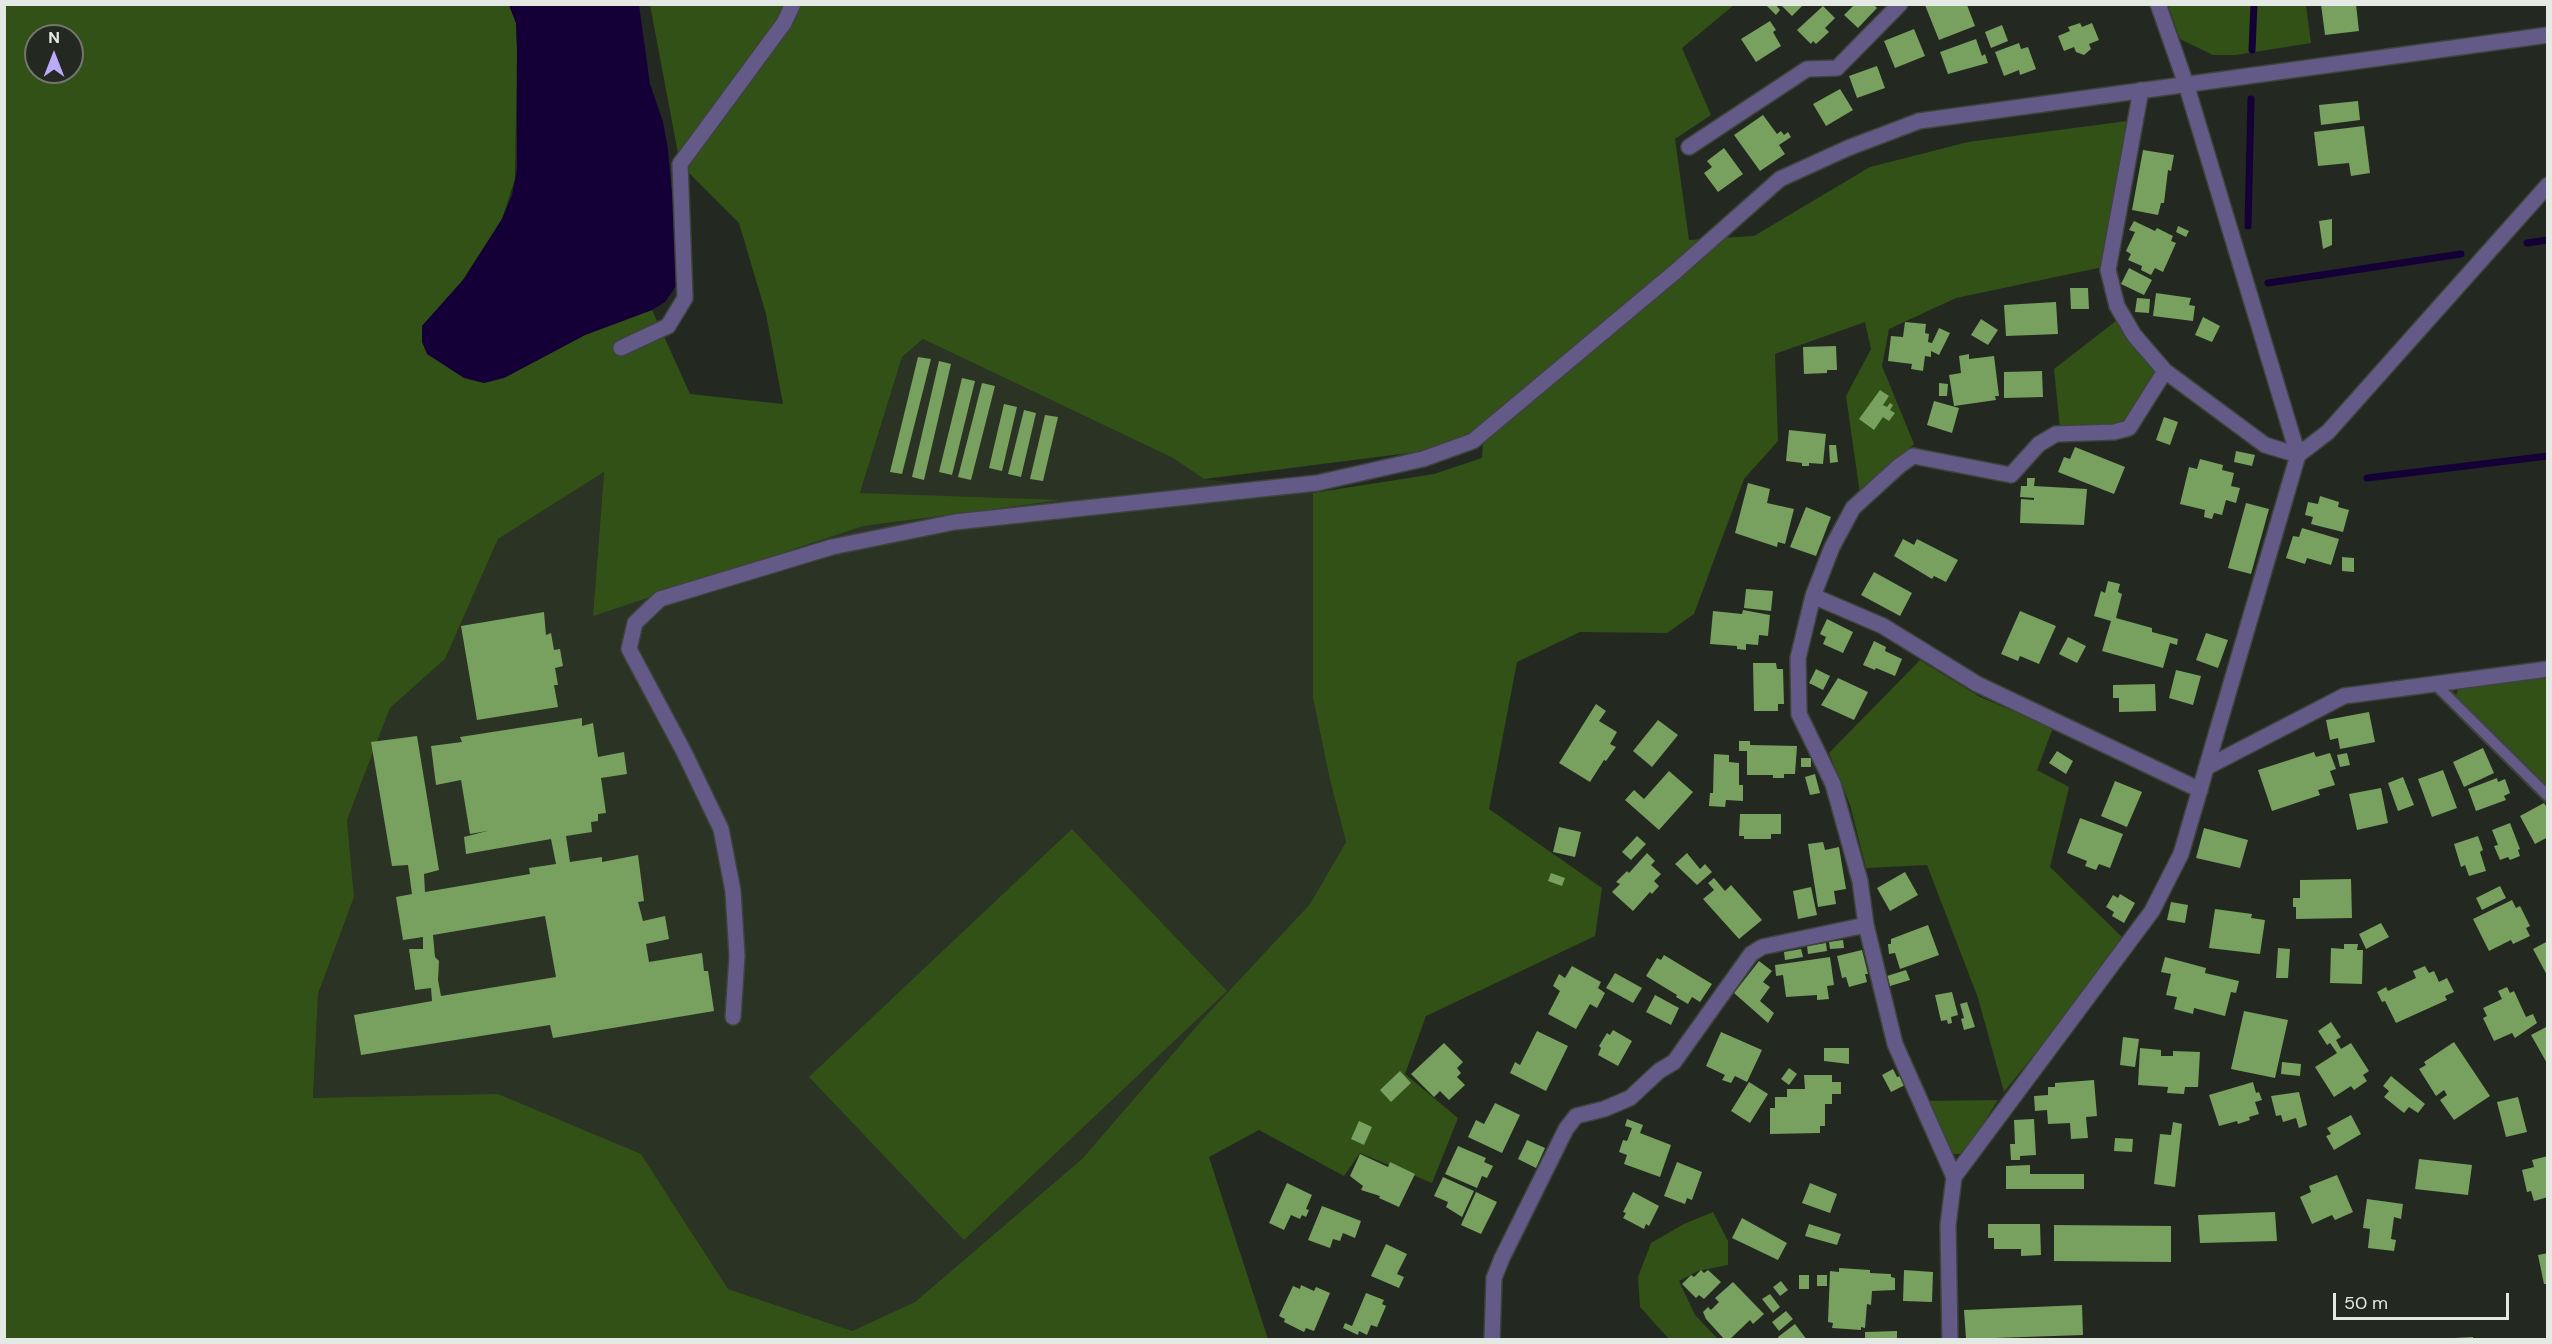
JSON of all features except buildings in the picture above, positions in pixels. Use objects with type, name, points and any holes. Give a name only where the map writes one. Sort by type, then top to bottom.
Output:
[{"type":"street","points":[[621,348],[668,326],[686,298],[680,164],[784,23],[793,4]]},
{"type":"street","points":[[1689,147],[1807,69],[1837,68],[1900,4]]},
{"type":"street","points":[[1950,1340],[1948,1225],[1954,1177],[2152,911],[2181,854],[2298,455],[2186,84],[2158,4]]},
{"type":"street","points":[[733,1017],[737,956],[733,891],[721,829],[684,752],[629,649],[635,623],[660,599],[832,547],[955,522],[1317,483],[1423,459],[1473,441],[1780,179],[1848,148],[1919,121],[2547,35]]},
{"type":"street","points":[[2141,90],[2108,270],[2117,306],[2134,334],[2165,371],[2265,445],[2298,455]]},
{"type":"street","points":[[2298,455],[2328,432],[2547,185]]},
{"type":"street","points":[[1954,1177],[1894,1044],[1866,925],[1860,881],[1833,784],[1799,714],[1798,658],[1813,596],[1832,547],[1853,508],[1913,456],[2011,475],[2039,444],[2056,434],[2114,432],[2129,428],[2165,371]]},
{"type":"street","points":[[1813,596],[1883,627],[1977,684],[2200,790]]},
{"type":"street","points":[[2207,767],[2344,696],[2547,669]]},
{"type":"street","points":[[1492,1340],[1494,1278],[1566,1129],[1576,1116],[1604,1109],[1630,1098],[1659,1071],[1674,1062],[1751,954],[1762,947],[1866,925]]},
{"type":"lane","points":[[2434,683],[2547,796]]},
{"type":"shaded area","points":[[509,5],[639,5],[650,84],[663,122],[668,149],[679,274],[676,286],[665,302],[652,310],[585,335],[504,378],[484,383],[464,378],[427,354],[422,342],[422,326],[463,280],[502,219],[512,195],[517,170],[517,50],[516,23]]},
{"type":"shaded area","points":[[923,339],[1173,458],[1204,479],[1313,493],[1313,698],[1329,776],[1346,842],[1310,904],[1202,1020],[1082,1159],[915,1302],[852,1331],[728,1289],[641,1154],[313,1098],[318,994],[354,897],[347,820],[390,708],[445,659],[498,539],[604,472],[593,615],[860,493],[902,357]]},
{"type":"green space","points":[[5,5],[509,5],[516,23],[517,50],[515,179],[502,219],[463,280],[422,326],[504,378],[585,335],[652,310],[690,394],[783,404],[766,314],[739,223],[680,164],[650,5],[1734,5],[1682,48],[1711,115],[1675,139],[1689,240],[1754,236],[1870,167],[1968,142],[2127,121],[2103,267],[1956,298],[1889,329],[1882,366],[1914,444],[1860,494],[1846,396],[1871,349],[1865,322],[1775,354],[1778,441],[1744,479],[1694,614],[1667,633],[1580,632],[1517,662],[1489,809],[1602,888],[1595,936],[1426,1016],[1405,1074],[1458,1118],[1432,1183],[1360,1153],[1344,1176],[1259,1130],[1209,1157],[1268,1339],[5,1340]],"holes":[[[923,339],[1173,458],[1204,479],[1417,452],[1468,435],[1484,423],[1482,458],[1434,474],[1313,493],[1313,698],[1329,776],[1346,842],[1310,904],[1202,1020],[1082,1159],[915,1302],[852,1331],[728,1289],[641,1154],[498,1094],[313,1098],[318,994],[354,897],[347,820],[390,708],[445,659],[498,539],[604,472],[593,616],[863,526],[1061,500],[860,493],[902,357]]]},
{"type":"green space","points":[[2168,5],[2306,5],[2311,43],[2236,55],[2213,55],[2180,39]]},
{"type":"green space","points":[[2116,321],[2159,373],[2126,422],[2110,426],[2060,428],[2054,369]]},
{"type":"green space","points":[[1920,660],[1980,697],[2053,728],[2037,770],[2069,787],[2050,867],[2122,937],[2077,1002],[2004,1092],[1978,998],[1927,865],[1866,868],[1850,805],[1829,753]]},
{"type":"green space","points":[[2547,677],[2547,786],[2455,698],[2459,687]]},
{"type":"green space","points":[[1072,829],[1227,991],[964,1240],[809,1077]]},
{"type":"green space","points":[[1998,1100],[1964,1154],[1946,1154],[1923,1101]]},
{"type":"green space","points":[[1713,1212],[1728,1241],[1728,1265],[1698,1271],[1679,1281],[1695,1315],[1718,1339],[1669,1339],[1640,1307],[1638,1277],[1651,1243],[1684,1224]]},
{"type":"waterway","points":[[2252,50],[2254,4]]},
{"type":"waterway","points":[[2248,226],[2251,99]]},
{"type":"waterway","points":[[2527,243],[2548,240]]},
{"type":"waterway","points":[[2268,283],[2461,254]]},
{"type":"waterway","points":[[2367,478],[2548,456]]}]
